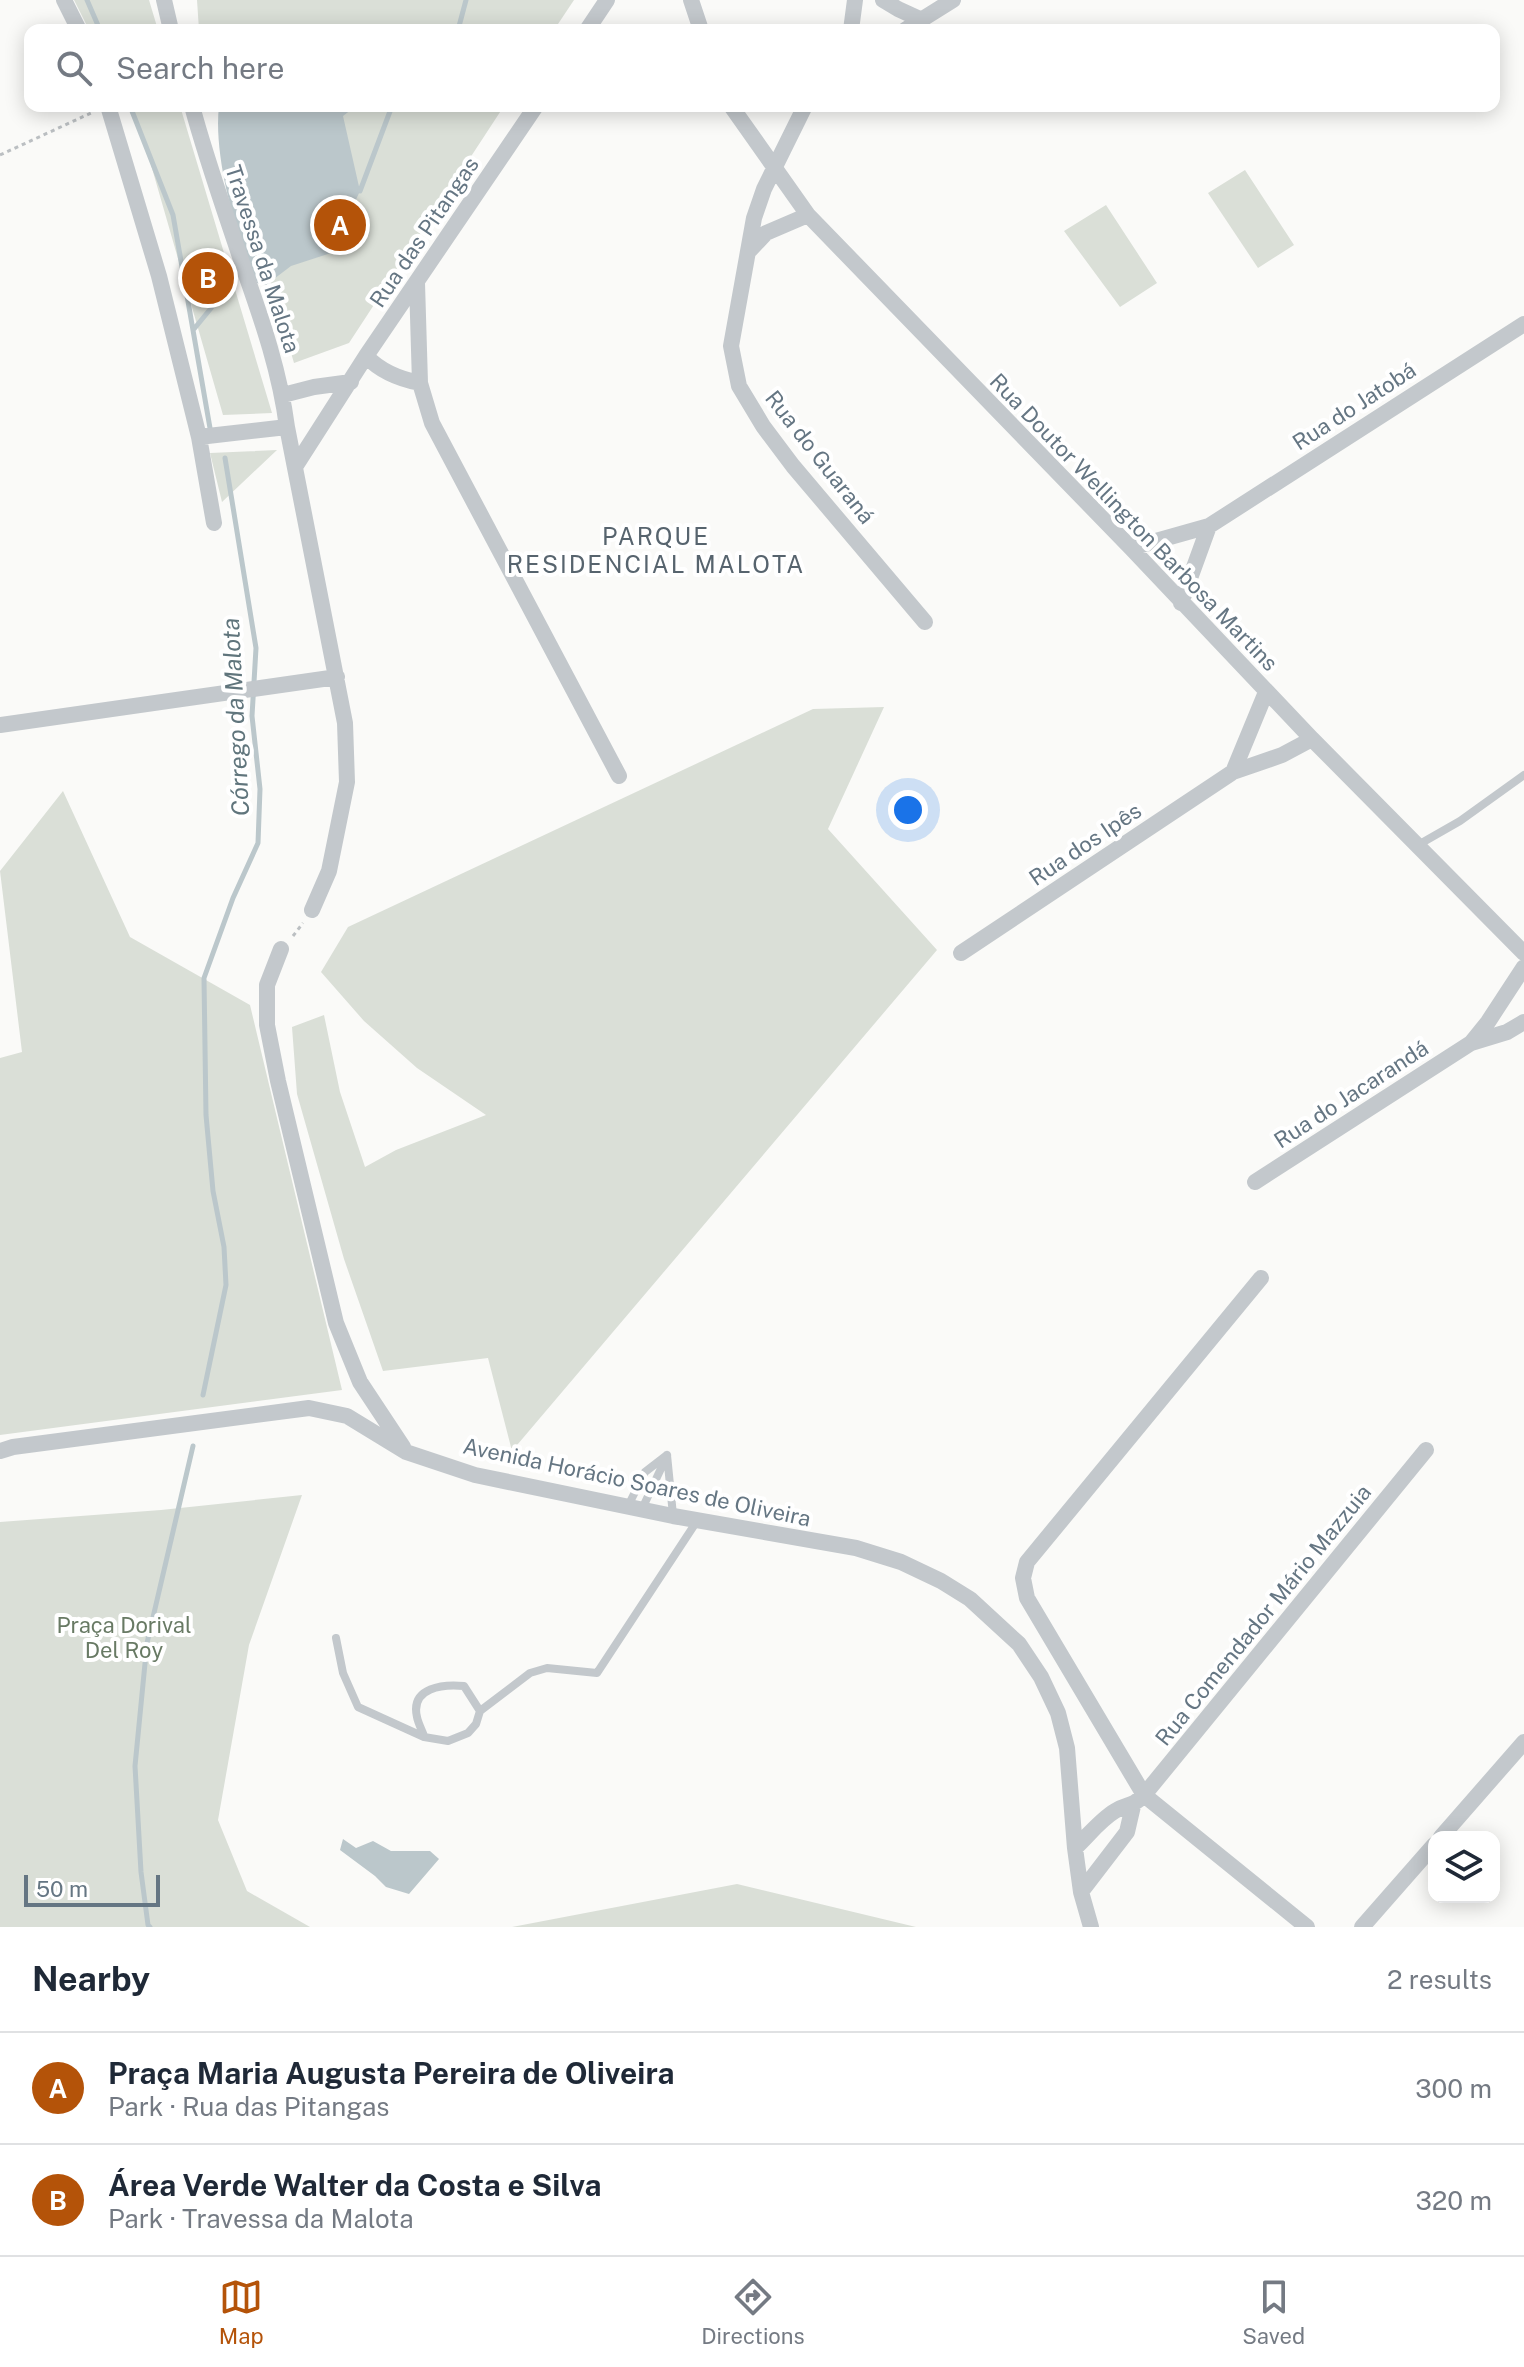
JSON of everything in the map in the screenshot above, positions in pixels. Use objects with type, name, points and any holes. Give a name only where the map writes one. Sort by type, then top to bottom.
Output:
[{"type":"street","points":[[64,0],[76,24]]},
{"type":"street","points":[[164,0],[170,24]]},
{"type":"street","points":[[591,24],[607,0]]},
{"type":"street","points":[[691,0],[699,24]]},
{"type":"street","points":[[852,24],[855,0]]},
{"type":"street","points":[[883,0],[922,20]]},
{"type":"street","points":[[915,24],[953,0]]},
{"type":"street","points":[[101,112],[159,276],[199,437],[214,523]]},
{"type":"street","name":"Travessa da Malota","points":[[194,112],[269,342],[283,395],[287,427]]},
{"type":"street","name":"Rua das Pitangas","points":[[295,467],[366,356],[532,112]]},
{"type":"street","name":"Rua Doutor Wellington Barbosa Martins","points":[[735,112],[808,215],[1266,692],[1524,953]]},
{"type":"street","name":"Rua do Guaraná","points":[[802,112],[764,189],[754,218],[731,346],[739,386],[763,426],[793,466],[925,622]]},
{"type":"street","points":[[750,250],[766,233],[808,215]]},
{"type":"street","points":[[417,283],[420,383],[432,423],[619,776]]},
{"type":"street","name":"Rua do Jatobá","points":[[1131,548],[1209,526],[1524,324]]},
{"type":"street","points":[[366,356],[385,372],[402,380],[420,383]]},
{"type":"street","points":[[283,395],[351,382]]},
{"type":"street","points":[[199,437],[287,427],[345,723],[347,782],[329,871],[312,910]]},
{"type":"street","points":[[1181,603],[1209,526]]},
{"type":"street","points":[[0,725],[337,677]]},
{"type":"street","points":[[1233,772],[1266,692]]},
{"type":"street","name":"Rua dos Ipês","points":[[961,953],[1233,772],[1282,755],[1312,739]]},
{"type":"street","points":[[281,949],[267,985],[267,1025],[336,1323],[360,1382],[406,1452]]},
{"type":"street","name":"Rua do Jacarandá","points":[[1471,1043],[1524,967]]},
{"type":"street","name":"Rua do Jacarandá","points":[[1255,1182],[1471,1043],[1507,1032],[1524,1022]]},
{"type":"street","points":[[1261,1278],[1027,1562],[1023,1578],[1027,1598],[1139,1800],[1307,1927]]},
{"type":"street","name":"Avenida Horácio Soares de Oliveira","points":[[0,1451],[309,1408],[347,1416],[406,1452],[475,1475],[673,1516],[856,1548],[901,1562],[941,1581],[994,1618],[1019,1644],[1041,1677],[1058,1713],[1067,1748],[1075,1848],[1081,1892],[1091,1927]]},
{"type":"street","name":"Rua Comendador Mário Mazzuia","points":[[1081,1892],[1127,1832],[1139,1800],[1426,1450]]},
{"type":"street","points":[[1446,1831],[1524,1742]]},
{"type":"street","name":"Rua Comendador Mário Mazzuia","points":[[1075,1848],[1118,1809],[1139,1800]]},
{"type":"street","points":[[1362,1927],[1428,1852]]},
{"type":"lane","points":[[1417,845],[1460,821],[1524,775]]},
{"type":"lane","points":[[635,1508],[667,1455]]},
{"type":"lane","points":[[635,1508],[645,1472],[667,1455]]},
{"type":"lane","points":[[667,1455],[673,1516]]},
{"type":"lane","points":[[336,1638],[343,1673],[358,1707],[424,1737],[448,1741],[468,1733],[476,1724],[480,1711],[530,1673],[547,1668],[597,1673],[698,1520]]},
{"type":"lane","points":[[424,1737],[415,1713],[420,1698],[432,1687],[447,1684],[464,1686],[480,1711]]},
{"type":"path","points":[[0,155],[93,112]]},
{"type":"path","points":[[281,949],[312,910]]},
{"type":"green space","points":[[74,0],[149,0],[156,24],[86,24]]},
{"type":"green space","points":[[197,0],[574,0],[558,24],[199,24]]},
{"type":"green space","points":[[130,112],[182,112],[272,413],[223,415],[145,144]]},
{"type":"green space","points":[[221,112],[500,112],[349,343],[294,363]]},
{"type":"green space","points":[[1245,170],[1294,245],[1258,268],[1208,193]]},
{"type":"green space","points":[[1106,205],[1157,283],[1120,307],[1064,231]]},
{"type":"green space","points":[[277,450],[222,502],[210,453]]},
{"type":"green space","points":[[884,707],[828,829],[937,950],[512,1451],[488,1358],[383,1371],[344,1259],[297,1094],[292,1027],[324,1015],[340,1092],[365,1167],[396,1150],[486,1115],[417,1068],[364,1021],[321,972],[348,927],[813,709]]},
{"type":"green space","points":[[63,791],[130,937],[250,1005],[342,1390],[0,1435],[0,1058],[22,1052],[0,871]]},
{"type":"green space","name":"Praça Dorival Del Roy","points":[[302,1495],[249,1645],[218,1820],[247,1891],[310,1927],[0,1927],[0,1522]]},
{"type":"green space","points":[[737,1884],[916,1927],[512,1927]]},
{"type":"shaded area","points":[[219,112],[348,112],[343,116],[360,191],[331,253],[291,266],[266,285],[257,283],[241,243],[228,196]]},
{"type":"shaded area","points":[[343,1839],[356,1848],[373,1841],[391,1851],[430,1851],[439,1859],[409,1894],[386,1887],[340,1850]]},
{"type":"waterway","name":"Córrego da Malota","points":[[87,0],[97,24]]},
{"type":"waterway","points":[[460,24],[466,0]]},
{"type":"waterway","name":"Córrego da Malota","points":[[132,112],[173,215],[210,428]]},
{"type":"waterway","points":[[360,191],[390,112]]},
{"type":"waterway","points":[[194,329],[234,280]]},
{"type":"waterway","name":"Córrego da Malota","points":[[203,1395],[226,1285],[224,1247],[213,1191],[206,1115],[204,978],[233,898],[258,843],[260,789],[252,716],[256,648],[225,458]]},
{"type":"waterway","name":"Córrego da Malota","points":[[150,1927],[141,1872],[135,1766],[147,1643],[193,1446]]},
{"type":"place","name":"Praça Maria Augusta Pereira de Oliveira","points":[[340,225]]},
{"type":"place","name":"Área Verde Walter da Costa e Silva","points":[[208,278]]},
{"type":"district","name":"PARQUE RESIDENCIAL MALOTA","points":[[656,551]]}]
